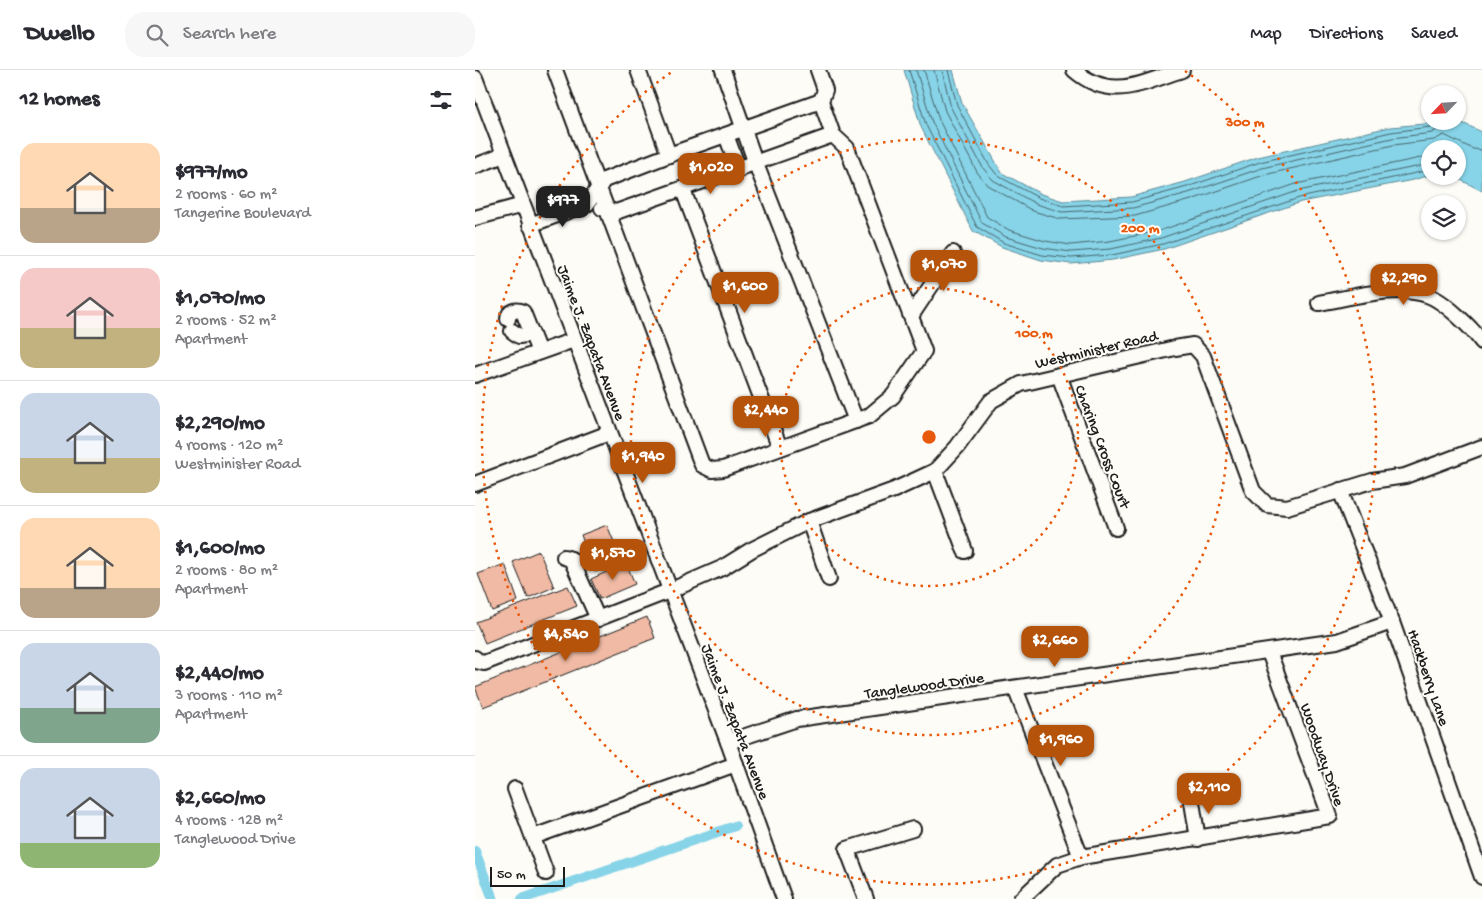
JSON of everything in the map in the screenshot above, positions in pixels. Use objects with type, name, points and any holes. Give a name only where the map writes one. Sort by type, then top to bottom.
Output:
[{"type":"street","points":[[555,70],[702,465],[712,470],[723,469],[869,416],[893,396],[924,351],[847,148],[833,136],[821,101],[825,90],[818,70]]},
{"type":"street","points":[[638,70],[669,154]]},
{"type":"street","points":[[723,70],[756,164],[856,421]]},
{"type":"street","points":[[1074,70],[1085,80],[1111,90],[1136,85],[1182,70]]},
{"type":"street","name":"Jaime J. Zapata Avenue","points":[[476,83],[728,742],[784,899]]},
{"type":"street","points":[[530,225],[587,204],[604,180],[669,154],[821,101]]},
{"type":"street","points":[[726,135],[739,170]]},
{"type":"street","points":[[587,204],[616,212],[833,136]]},
{"type":"street","points":[[475,166],[504,155]]},
{"type":"street","points":[[683,190],[780,448]]},
{"type":"street","points":[[475,218],[523,205]]},
{"type":"street","points":[[911,316],[953,252]]},
{"type":"street","points":[[1319,304],[1406,291],[1428,295],[1470,326],[1482,342]]},
{"type":"street","points":[[532,334],[519,336],[510,325],[511,313],[515,310],[523,312],[532,334],[539,352]]},
{"type":"street","points":[[475,375],[574,340]]},
{"type":"street","name":"Westminister Road","points":[[475,658],[476,661],[484,664],[669,591],[722,568],[751,550],[809,522],[894,490],[935,471],[957,447],[991,402],[1021,384],[1193,346],[1203,356],[1253,491],[1267,505],[1287,508],[1340,490],[1405,476],[1482,447]]},
{"type":"street","name":"Charing Cross Court","points":[[1059,375],[1116,528]]},
{"type":"street","points":[[475,484],[609,433]]},
{"type":"street","points":[[935,471],[965,551]]},
{"type":"street","name":"Hackberry Lane","points":[[1340,490],[1392,622],[1482,877]]},
{"type":"street","points":[[809,522],[829,579]]},
{"type":"street","points":[[564,557],[571,559],[599,618]]},
{"type":"street","name":"Tanglewood Drive","points":[[728,742],[797,719],[1337,641],[1392,622]]},
{"type":"street","name":"Woodway Drive","points":[[1021,899],[1057,866],[1081,857],[1330,816],[1269,652]]},
{"type":"street","points":[[1015,688],[1081,857]]},
{"type":"street","points":[[533,837],[736,764]]},
{"type":"street","points":[[515,789],[546,873]]},
{"type":"street","points":[[1191,796],[1198,839]]},
{"type":"street","points":[[866,899],[847,849],[913,829]]},
{"type":"water","points":[[904,70],[953,70],[962,103],[1002,173],[1041,194],[1063,201],[1131,197],[1185,182],[1258,157],[1390,127],[1421,124],[1421,130],[1466,130],[1466,125],[1482,132],[1482,191],[1466,183],[1466,140],[1421,140],[1421,178],[1301,202],[1164,249],[1113,260],[1071,264],[1041,260],[1002,247],[973,231],[921,127]]},
{"type":"building","points":[[607,525],[622,561],[595,572],[581,535]]},
{"type":"building","points":[[539,551],[554,587],[528,598],[513,562]]},
{"type":"building","points":[[626,563],[635,584],[600,599],[591,579]]},
{"type":"building","points":[[505,564],[518,601],[492,611],[478,574]]},
{"type":"building","points":[[568,586],[577,606],[485,643],[476,622]]},
{"type":"building","points":[[647,617],[655,638],[483,707],[475,687]]},
{"type":"waterway","points":[[522,899],[735,826]]},
{"type":"waterway","points":[[475,851],[493,899]]}]
